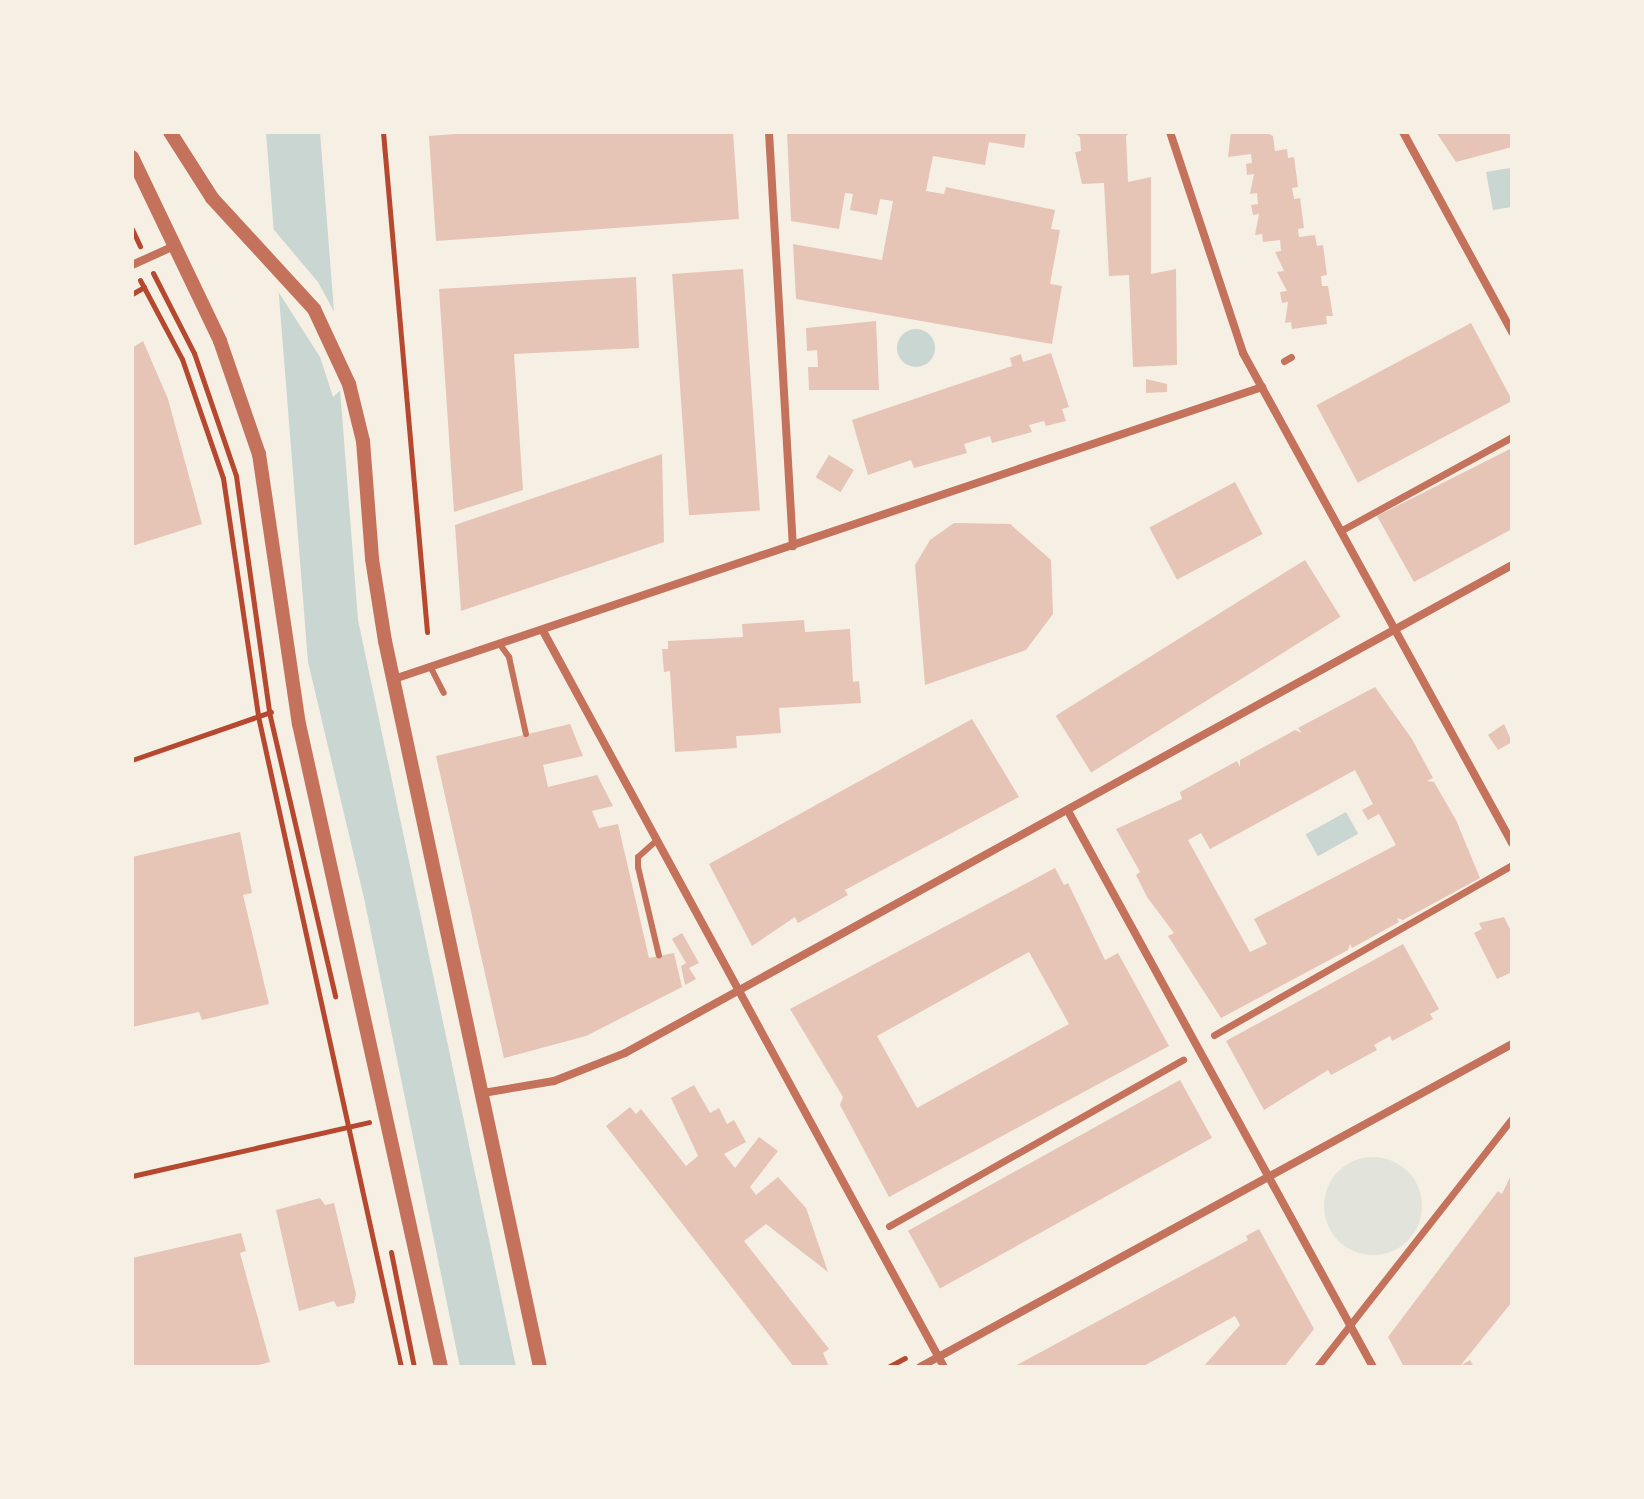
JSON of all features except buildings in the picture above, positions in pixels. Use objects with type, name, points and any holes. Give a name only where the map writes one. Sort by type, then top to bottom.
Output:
[{"type":"street","points":[[170,132],[212,198],[258,244],[314,309],[349,384],[363,441],[372,559],[394,679],[540,1367]]},
{"type":"street","points":[[769,132],[793,546]]},
{"type":"street","points":[[1170,132],[1243,353],[1512,843]]},
{"type":"street","points":[[1403,132],[1512,332]]},
{"type":"street","points":[[132,157],[172,247],[220,341],[262,467],[299,724],[441,1367]]},
{"type":"street","points":[[132,264],[172,247]]},
{"type":"street","points":[[394,679],[501,646],[1262,387]]},
{"type":"street","points":[[1342,530],[1512,437]]},
{"type":"street","points":[[483,1093],[589,1069],[1068,811],[1512,565]]},
{"type":"street","points":[[543,631],[944,1367]]},
{"type":"street","points":[[1068,811],[1371,1364]]},
{"type":"street","points":[[1214,1035],[1512,865]]},
{"type":"street","points":[[920,1367],[1512,1044]]},
{"type":"street","points":[[889,1226],[1183,1060]]},
{"type":"street","points":[[1317,1367],[1512,1118]]},
{"type":"lane","points":[[501,646],[509,657],[526,734]]},
{"type":"lane","points":[[431,668],[444,693]]},
{"type":"lane","points":[[656,841],[638,857],[638,867],[659,956]]},
{"type":"path","points":[[383,132],[427,632]]},
{"type":"path","points":[[132,264],[182,359],[223,478],[258,716],[352,1125],[401,1367]]},
{"type":"path","points":[[132,294],[144,287]]},
{"type":"path","points":[[132,760],[258,716]]},
{"type":"path","points":[[132,1176],[352,1125]]},
{"type":"shaded area","points":[[266,132],[320,132],[358,620],[516,1367],[460,1367],[364,898],[308,662]]},
{"type":"shaded area","points":[[1510,168],[1512,207],[1493,210],[1486,172]]},
{"type":"shaded area","points":[[916,329],[929,335],[935,348],[929,361],[916,367],[903,361],[897,348],[903,335]]},
{"type":"shaded area","points":[[1346,812],[1358,834],[1318,856],[1306,834]]},
{"type":"shaded area","points":[[1373,1157],[1392,1161],[1407,1172],[1418,1187],[1422,1206],[1418,1225],[1407,1240],[1392,1251],[1373,1255],[1354,1251],[1339,1240],[1328,1225],[1324,1206],[1328,1187],[1339,1172],[1354,1161]]},
{"type":"pier","points":[[269,224],[318,282],[336,315],[341,390],[333,397],[320,357],[274,285]]}]
